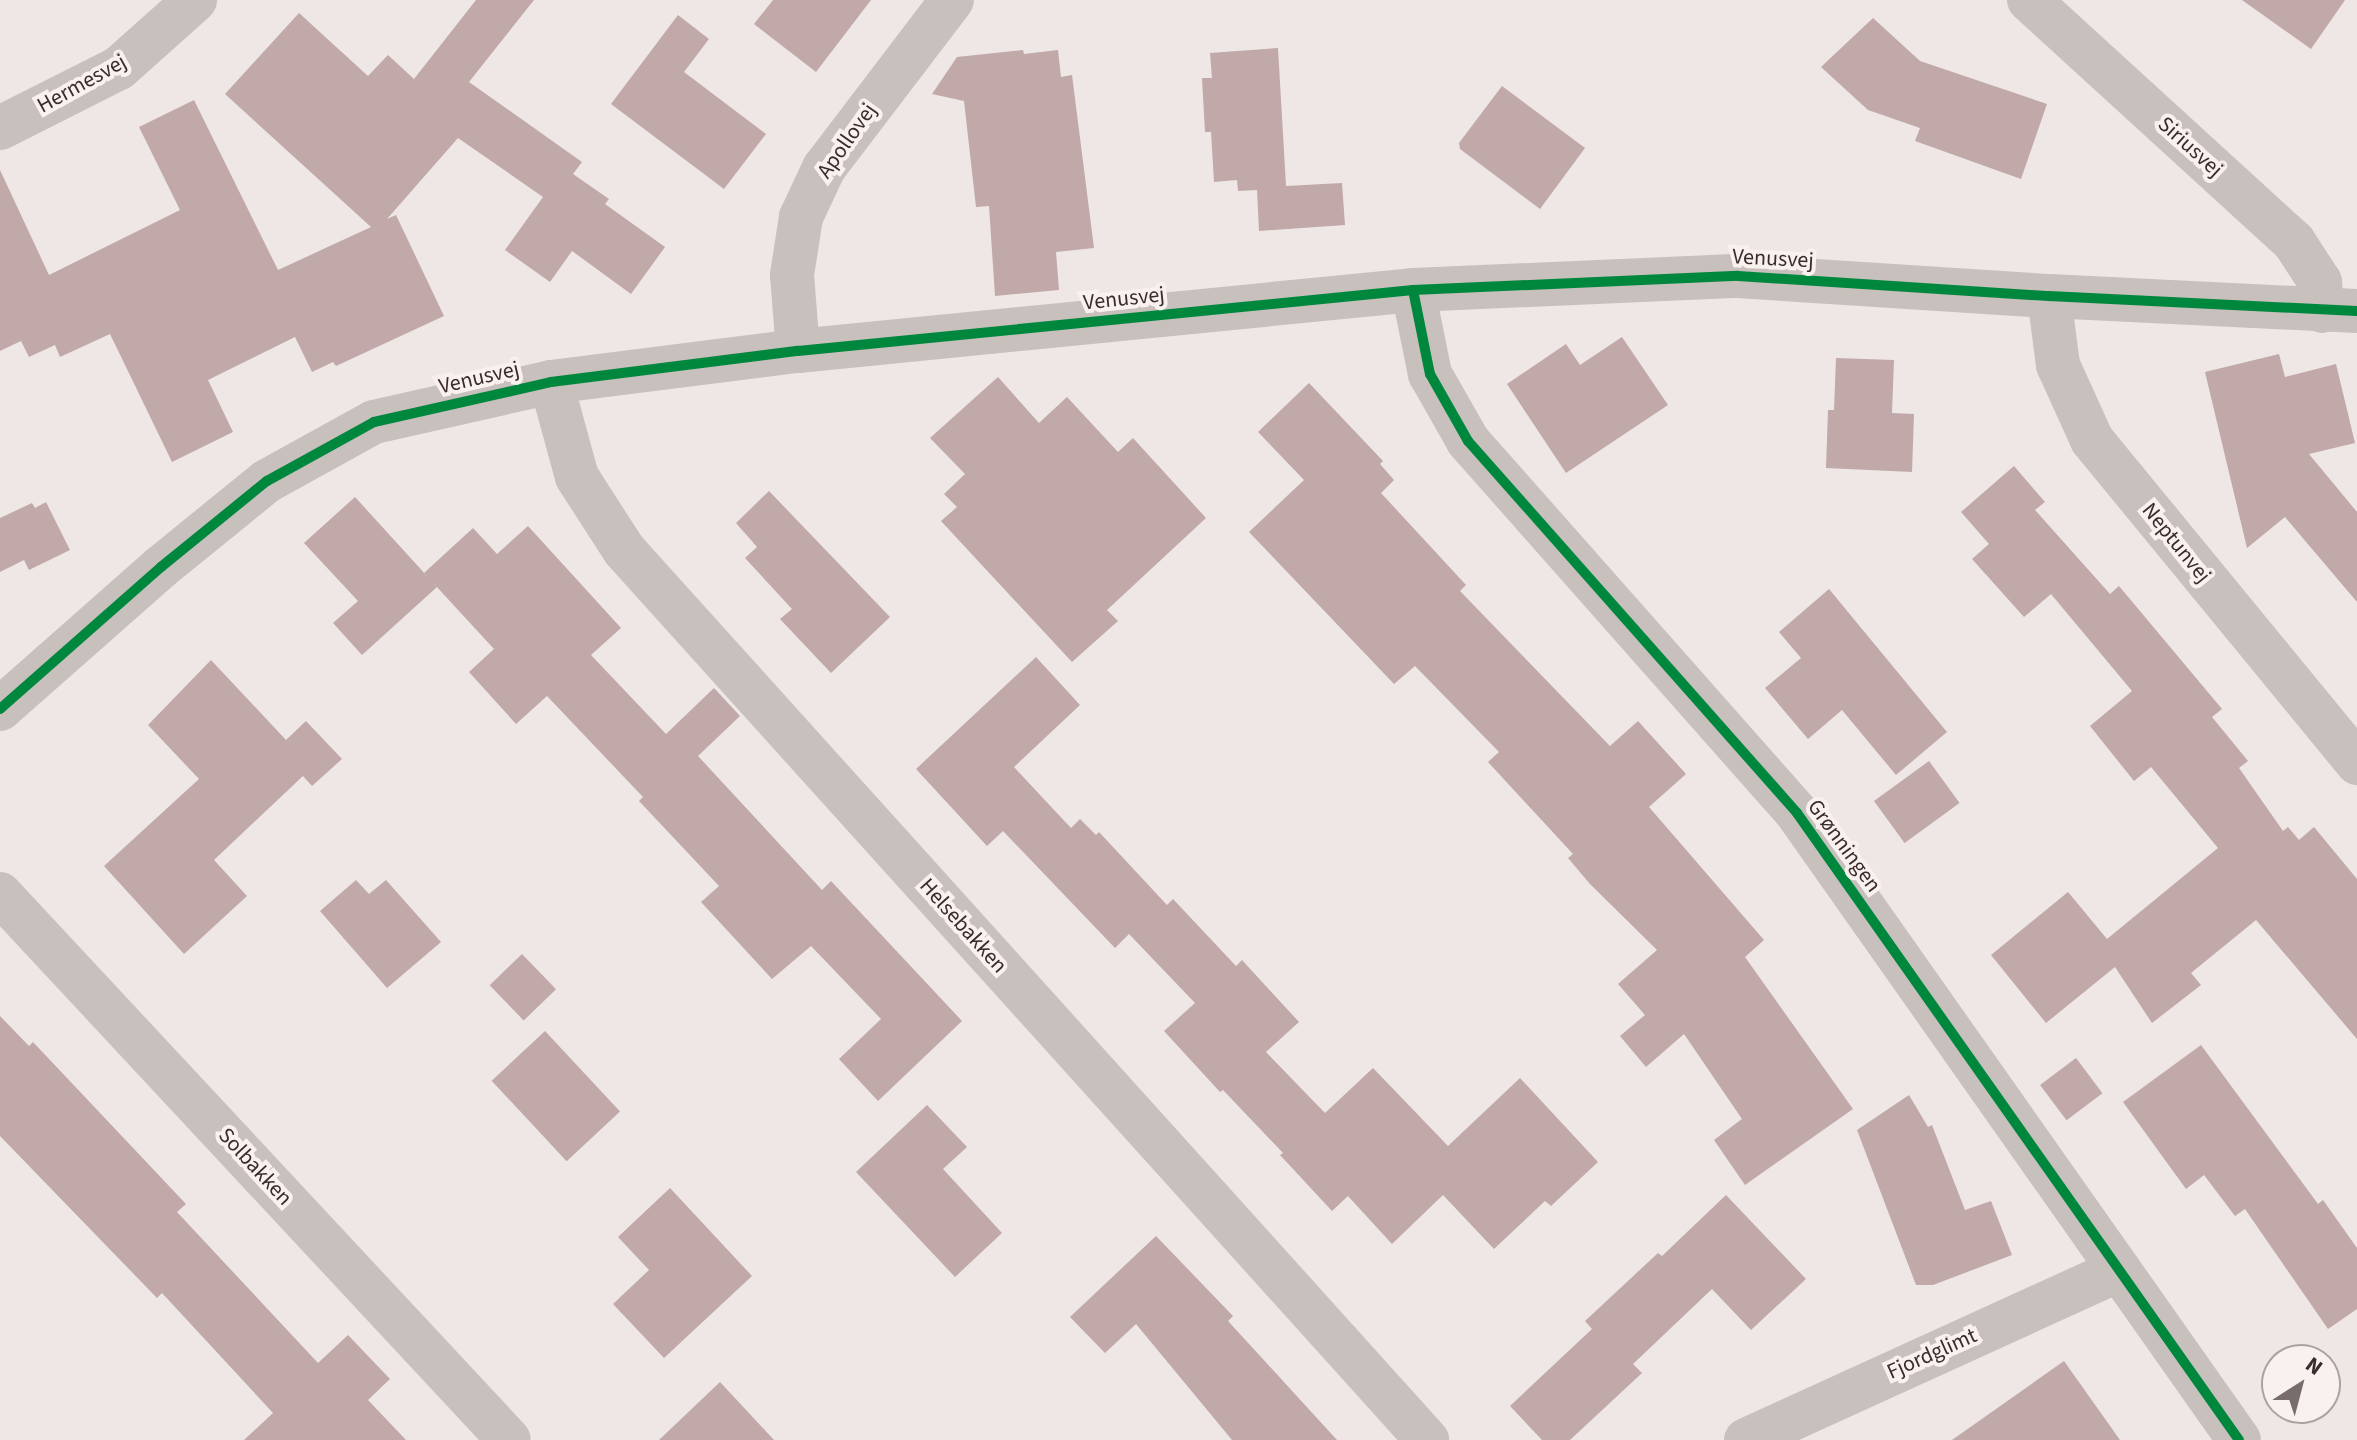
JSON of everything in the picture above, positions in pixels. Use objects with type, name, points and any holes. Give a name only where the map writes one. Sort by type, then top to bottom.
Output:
[{"type":"street","name":"Hermesvej","points":[[0,128],[119,68],[195,0]]},
{"type":"street","name":"Apollovej","points":[[798,351],[792,275],[801,217],[824,168],[952,0]]},
{"type":"street","name":"Siriusvej","points":[[2029,0],[2294,242],[2339,311]]},
{"type":"street","name":"Venusvej","points":[[0,709],[161,567],[267,481],[374,422],[551,382],[798,351],[1413,290],[1738,276],[2339,311]]},
{"type":"street","name":"Grønningen","points":[[1413,290],[1430,374],[1468,441],[1797,813],[2239,1440]]},
{"type":"street","name":"Neptunvej","points":[[2049,296],[2058,365],[2092,440],[2357,763]]},
{"type":"street","name":"Helsebakken","points":[[551,382],[577,477],[624,550],[1427,1440]]},
{"type":"street","name":"Solbakken","points":[[0,894],[509,1440]]},
{"type":"street","name":"Fjordglimt","points":[[1746,1440],[2119,1270]]},
{"type":"building","points":[[476,0],[534,0],[469,82],[582,162],[573,174],[609,199],[605,204],[665,247],[631,294],[572,251],[550,282],[505,250],[543,197],[458,138],[387,219],[396,215],[444,316],[336,366],[333,362],[312,372],[295,337],[208,380],[233,432],[172,462],[110,334],[60,357],[55,345],[29,357],[21,341],[0,351],[0,170],[49,275],[180,210],[139,127],[194,100],[278,270],[371,227],[225,94],[299,13],[368,76],[388,55],[414,79]]},
{"type":"building","points":[[773,0],[871,0],[816,72],[754,24]]},
{"type":"building","points":[[2242,0],[2345,0],[2311,49]]},
{"type":"building","points":[[678,15],[709,39],[684,72],[766,134],[724,189],[611,104]]},
{"type":"building","points":[[1873,18],[1920,61],[2047,104],[2021,179],[1915,141],[1920,128],[1868,110],[1821,67]]},
{"type":"building","points":[[1278,48],[1286,186],[1342,183],[1345,225],[1259,231],[1257,190],[1238,191],[1237,180],[1214,182],[1211,132],[1205,132],[1202,78],[1212,78],[1210,53]]},
{"type":"building","points":[[1023,50],[1024,54],[1058,50],[1061,77],[1072,75],[1094,248],[1056,252],[1059,290],[995,296],[989,206],[976,207],[964,101],[932,94],[957,57]]},
{"type":"building","points":[[1502,86],[1585,148],[1540,209],[1460,149],[1459,143]]},
{"type":"building","points":[[1622,337],[1668,405],[1566,473],[1507,384],[1566,344],[1580,365]]},
{"type":"building","points":[[2279,354],[2285,377],[2336,364],[2355,443],[2309,454],[2357,512],[2357,602],[2285,517],[2247,548],[2205,372]]},
{"type":"building","points":[[1836,358],[1894,360],[1892,413],[1914,414],[1912,472],[1826,468],[1828,410],[1834,410]]},
{"type":"building","points":[[998,377],[1039,423],[1067,397],[1118,452],[1133,438],[1206,518],[1107,610],[1118,621],[1072,662],[941,521],[957,507],[944,494],[965,474],[930,438]]},
{"type":"building","points":[[1309,383],[1383,461],[1380,464],[1394,480],[1381,493],[1466,585],[1460,591],[1610,746],[1638,721],[1686,774],[1649,807],[1764,940],[1745,957],[1853,1109],[1745,1185],[1714,1140],[1742,1119],[1684,1034],[1646,1067],[1620,1036],[1645,1015],[1618,984],[1657,950],[1590,884],[1568,858],[1573,854],[1488,762],[1499,752],[1415,666],[1394,684],[1249,532],[1304,480],[1258,432]]},
{"type":"building","points":[[2014,466],[2045,502],[2035,510],[2110,594],[2119,586],[2222,709],[2212,717],[2248,761],[2239,768],[2283,831],[2288,827],[2299,840],[2314,827],[2357,879],[2357,1039],[2256,920],[2191,973],[2201,985],[2152,1023],[2115,967],[2046,1023],[1991,955],[2068,892],[2107,939],[2218,848],[2151,767],[2134,781],[2090,726],[2132,691],[2051,594],[2024,617],[1972,559],[1989,544],[1961,512]]},
{"type":"building","points":[[769,491],[890,617],[831,673],[780,619],[792,609],[745,558],[757,547],[736,523]]},
{"type":"building","points":[[355,497],[437,587],[362,655],[333,623],[358,601],[304,543]]},
{"type":"building","points":[[46,502],[70,550],[29,570],[24,560],[0,572],[0,518],[32,503],[35,508]]},
{"type":"building","points":[[528,526],[621,628],[591,655],[666,734],[714,688],[740,716],[698,756],[822,890],[831,881],[962,1021],[878,1101],[839,1059],[881,1019],[811,946],[772,979],[701,902],[719,886],[639,801],[643,797],[547,696],[516,724],[469,672],[494,649],[424,573],[473,528],[497,554]]},
{"type":"building","points":[[1829,589],[1947,732],[1896,775],[1842,710],[1808,739],[1765,688],[1801,658],[1779,632]]},
{"type":"building","points":[[1036,657],[1080,705],[1014,767],[1071,828],[1080,819],[1096,835],[1099,832],[1167,905],[1173,899],[1236,966],[1242,960],[1299,1022],[1266,1052],[1325,1113],[1373,1068],[1448,1146],[1520,1078],[1598,1162],[1551,1206],[1545,1201],[1494,1249],[1443,1195],[1392,1244],[1348,1196],[1332,1211],[1280,1155],[1283,1153],[1223,1090],[1220,1092],[1164,1031],[1195,1003],[1129,934],[1115,948],[1003,831],[987,846],[916,769]]},
{"type":"building","points":[[211,660],[286,740],[306,721],[342,759],[312,786],[303,776],[214,860],[247,896],[184,954],[104,866],[199,779],[148,725]]},
{"type":"building","points":[[1929,761],[1960,803],[1905,843],[1874,801]]},
{"type":"building","points":[[356,880],[369,894],[386,880],[441,942],[387,988],[320,911]]},
{"type":"building","points":[[522,954],[556,989],[524,1021],[490,985]]},
{"type":"building","points":[[0,1016],[29,1046],[33,1042],[186,1204],[177,1212],[318,1363],[348,1335],[390,1379],[368,1400],[406,1440],[244,1440],[273,1413],[162,1293],[157,1298],[0,1136]]},
{"type":"building","points":[[545,1031],[620,1111],[567,1161],[492,1081]]},
{"type":"building","points":[[2201,1045],[2318,1204],[2323,1200],[2357,1248],[2357,1309],[2328,1329],[2245,1209],[2235,1216],[2204,1175],[2186,1189],[2123,1102]]},
{"type":"building","points":[[2076,1058],[2102,1093],[2067,1120],[2040,1085]]},
{"type":"building","points":[[1909,1095],[1928,1127],[1932,1125],[1965,1210],[1991,1201],[2012,1255],[1933,1285],[1916,1285],[1857,1130]]},
{"type":"building","points":[[927,1105],[967,1147],[943,1169],[1002,1233],[955,1277],[856,1172]]},
{"type":"building","points":[[670,1188],[752,1276],[664,1358],[613,1304],[649,1270],[618,1237]]},
{"type":"building","points":[[1726,1195],[1806,1279],[1751,1330],[1712,1289],[1633,1364],[1642,1373],[1570,1440],[1542,1440],[1510,1406],[1592,1329],[1585,1321],[1658,1253],[1662,1256]]},
{"type":"building","points":[[1156,1236],[1233,1316],[1228,1321],[1337,1440],[1232,1440],[1136,1324],[1105,1353],[1070,1317]]},
{"type":"building","points":[[2064,1361],[2120,1440],[1952,1440]]},
{"type":"building","points":[[720,1382],[774,1440],[659,1440]]},
{"type":"cycle path","points":[[0,709],[161,567],[267,481],[374,422],[551,382],[798,351],[1413,290],[1738,276],[2049,296],[2357,311]]},
{"type":"cycle path","points":[[1413,290],[1430,374],[1468,441],[1797,813],[2239,1440]]}]
